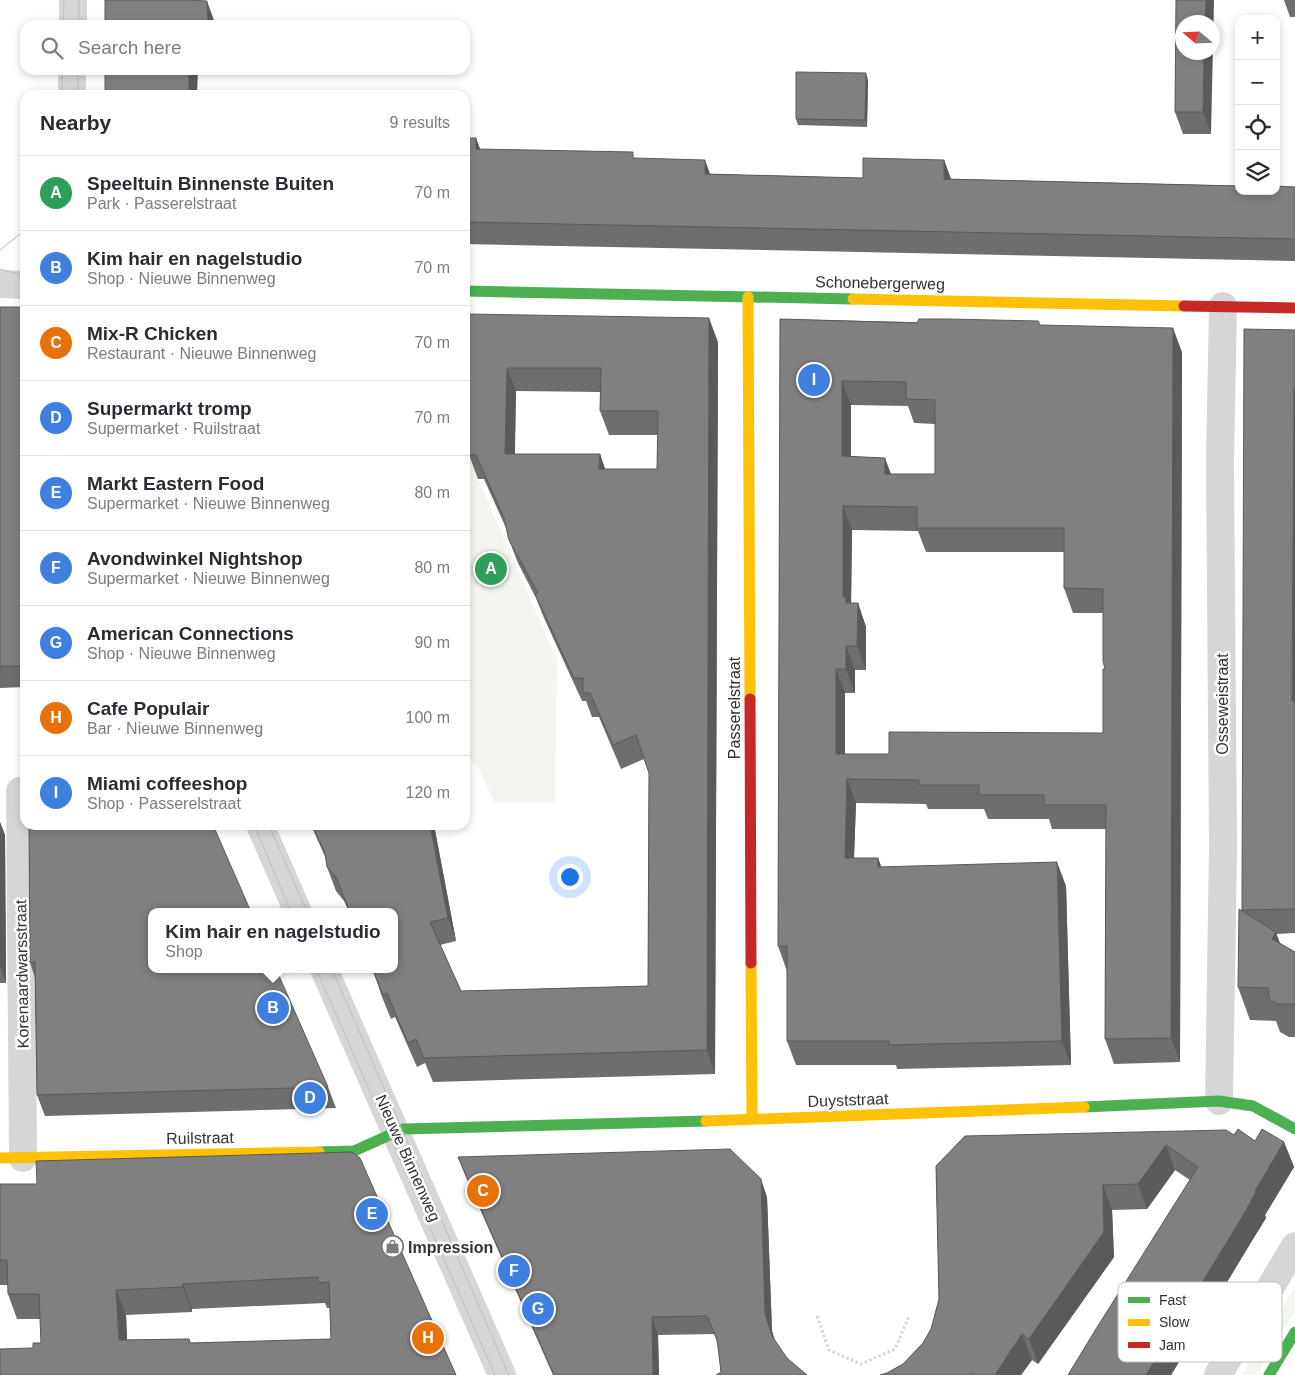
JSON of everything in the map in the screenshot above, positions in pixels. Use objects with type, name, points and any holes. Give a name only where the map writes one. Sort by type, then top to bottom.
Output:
[{"type":"street","points":[[72,20],[73,0]]},
{"type":"street","points":[[72,75],[72,90]]},
{"type":"street","points":[[0,284],[20,284]]},
{"type":"street","name":"Schonebergerweg","points":[[470,291],[1295,308]]},
{"type":"street","name":"Passerelstraat","points":[[748,297],[752,1119]]},
{"type":"street","name":"Osseweistraat","points":[[1219,1102],[1223,847],[1220,472],[1222,306]]},
{"type":"street","name":"Korenaardwarsstraat","points":[[12,1158],[15,791]]},
{"type":"street","points":[[262,830],[296,908]]},
{"type":"street","name":"Nieuwe Binnenweg","points":[[326,973],[502,1375]]},
{"type":"street","name":"Duyststraat","points":[[397,1133],[402,1129],[752,1119],[1219,1102],[1253,1106],[1295,1129]]},
{"type":"street","name":"Ruilstraat","points":[[12,1158],[354,1151],[397,1133]]},
{"type":"street","points":[[1274,1282],[1295,1246]]},
{"type":"street","points":[[1282,1354],[1295,1332]]},
{"type":"street","points":[[1218,1375],[1226,1362]]},
{"type":"street","points":[[1269,1375],[1277,1362]]},
{"type":"path","points":[[817,1316],[829,1350],[861,1364],[895,1349],[909,1316]]},
{"type":"shaded area","points":[[470,441],[478,441],[478,479],[557,660],[555,802],[494,802],[478,767],[470,760]]},
{"type":"shaded area","points":[[1295,1286],[1295,1311],[1282,1333],[1282,1308]]},
{"type":"shaded area","points":[[1250,1362],[1265,1362],[1257,1375],[1242,1375]]},
{"type":"building","points":[[105,0],[207,1],[208,20],[105,20]]},
{"type":"building","points":[[1176,0],[1206,0],[1205,15],[1176,15]]},
{"type":"building","points":[[1175,60],[1204,60],[1203,112],[1175,112]]},
{"type":"building","points":[[796,72],[866,73],[865,120],[796,119]]},
{"type":"building","points":[[105,75],[189,75],[189,90],[105,90]]},
{"type":"building","points":[[470,138],[476,138],[476,149],[633,152],[633,158],[705,160],[705,174],[863,178],[863,158],[944,160],[944,179],[1235,186],[1235,195],[1280,195],[1280,186],[1295,187],[1295,239],[470,222]]},
{"type":"building","points":[[0,307],[20,307],[20,666],[0,666]]},
{"type":"building","points":[[470,314],[709,318],[707,1050],[424,1058],[416,1039],[408,1043],[387,993],[383,995],[374,973],[398,973],[398,908],[348,908],[336,877],[327,867],[325,853],[314,830],[431,830],[448,918],[430,922],[461,991],[648,986],[649,773],[636,735],[613,745],[590,693],[583,693],[583,678],[574,678],[535,594],[538,593],[509,540],[504,518],[476,455],[470,455]],"holes":[[[507,368],[601,368],[600,411],[658,411],[657,469],[599,469],[600,454],[505,454]]]},
{"type":"building","points":[[780,319],[917,323],[919,319],[1038,321],[1040,325],[1173,328],[1171,1038],[1105,1039],[1106,805],[1044,805],[1044,795],[979,795],[979,785],[919,785],[919,780],[847,779],[845,858],[878,858],[878,867],[1057,862],[1062,1041],[889,1045],[889,1041],[787,1041],[787,946],[778,946]],"holes":[[[842,381],[906,382],[906,399],[935,400],[935,474],[885,474],[885,458],[842,456]],[[843,506],[917,507],[917,528],[1064,528],[1064,588],[1103,589],[1103,661],[1105,669],[1103,669],[1103,733],[889,732],[889,754],[836,754],[836,669],[846,669],[846,646],[857,646],[858,603],[846,603],[846,597],[843,597]]]},
{"type":"building","points":[[1244,329],[1295,330],[1292,701],[1295,701],[1295,909],[1242,910]]},
{"type":"building","points":[[29,830],[215,830],[249,908],[148,908],[148,973],[278,973],[328,1087],[37,1095],[35,962],[30,962]]},
{"type":"building","points":[[1239,909],[1276,932],[1272,939],[1295,952],[1295,1004],[1277,1004],[1269,999],[1268,988],[1238,987]]},
{"type":"building","points":[[1238,1129],[1255,1141],[1262,1129],[1284,1142],[1255,1191],[1244,1214],[1203,1282],[1126,1282],[1198,1167],[1166,1145],[1138,1184],[1103,1185],[1104,1232],[1029,1339],[1022,1334],[995,1375],[974,1375],[972,1373],[970,1375],[880,1375],[903,1364],[923,1343],[931,1329],[939,1299],[936,1166],[965,1136],[1226,1130],[1234,1135]]},
{"type":"building","points":[[730,1149],[761,1179],[765,1313],[772,1336],[787,1358],[807,1375],[716,1375],[721,1372],[717,1339],[707,1316],[652,1317],[653,1375],[554,1375],[458,1157]]},
{"type":"building","points":[[352,1152],[360,1158],[456,1375],[0,1375],[0,1349],[33,1348],[33,1343],[41,1343],[39,1294],[8,1294],[7,1260],[0,1260],[0,1184],[37,1184],[36,1161]],"holes":[[[318,1277],[318,1283],[329,1282],[331,1339],[190,1343],[189,1339],[119,1340],[116,1290],[183,1287],[183,1284]]]},
{"type":"building","points":[[1118,1294],[1118,1362],[1154,1362],[1146,1375],[1068,1375]]},
{"type":"tram line","points":[[63,20],[64,0]]},
{"type":"tram line","points":[[79,0],[79,20]]},
{"type":"tram line","points":[[62,75],[62,90]]},
{"type":"tram line","points":[[78,75],[78,90]]},
{"type":"tram line","points":[[0,250],[20,234]]},
{"type":"tram line","points":[[0,269],[20,275]]},
{"type":"tram line","points":[[256,830],[289,908]]},
{"type":"tram line","points":[[271,830],[305,908]]},
{"type":"tram line","points":[[318,973],[495,1375]]},
{"type":"tram line","points":[[334,973],[509,1375]]},
{"type":"traffic: fast","points":[[470,291],[853,299]]},
{"type":"traffic: fast","points":[[1084,1107],[1219,1101],[1253,1106],[1295,1129]]},
{"type":"traffic: fast","points":[[319,1152],[354,1151],[403,1129],[706,1121]]},
{"type":"traffic: fast","points":[[1282,1354],[1295,1332]]},
{"type":"traffic: fast","points":[[1269,1375],[1277,1362]]},
{"type":"traffic: slow","points":[[748,297],[750,699]]},
{"type":"traffic: slow","points":[[853,299],[1184,306]]},
{"type":"traffic: slow","points":[[751,963],[752,1119]]},
{"type":"traffic: slow","points":[[706,1121],[1084,1107]]},
{"type":"traffic: slow","points":[[0,1158],[319,1152]]},
{"type":"traffic: jam","points":[[1184,306],[1295,308]]},
{"type":"traffic: jam","points":[[750,699],[751,963]]},
{"type":"place","name":"Miami coffeeshop","points":[[814,380]]},
{"type":"place","name":"Speeltuin Binnenste Buiten","points":[[491,569]]},
{"type":"place","name":"Kim hair en nagelstudio","points":[[273,1008]]},
{"type":"place","name":"Supermarkt tromp","points":[[310,1098]]},
{"type":"place","name":"Mix-R Chicken","points":[[483,1191]]},
{"type":"place","name":"Markt Eastern Food","points":[[372,1214]]},
{"type":"place","name":"Impression","points":[[392,1247]]},
{"type":"place","name":"Avondwinkel Nightshop","points":[[514,1271]]},
{"type":"place","name":"American Connections","points":[[538,1309]]},
{"type":"place","name":"Cafe Populair","points":[[428,1338]]}]
